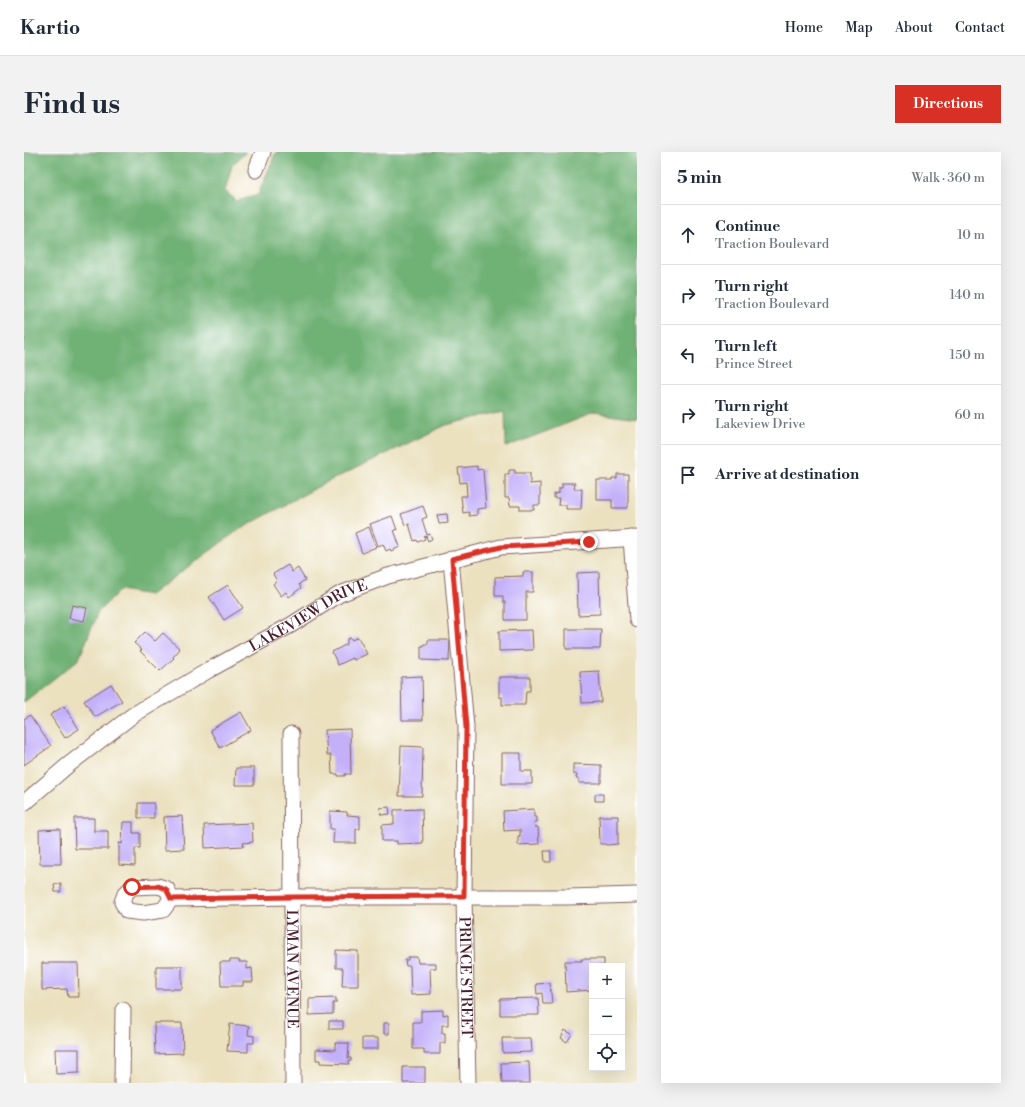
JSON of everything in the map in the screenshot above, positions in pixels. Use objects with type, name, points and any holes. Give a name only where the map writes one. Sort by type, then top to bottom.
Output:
[{"type":"street","points":[[256,170],[263,152]]},
{"type":"street","points":[[634,538],[637,620]]},
{"type":"street","name":"LAKEVIEW DRIVE","points":[[24,803],[67,766],[133,715],[209,670],[291,626],[340,594],[388,576],[501,547],[634,538]]},
{"type":"street","name":"PRINCE STREET","points":[[452,559],[466,727],[464,896],[468,1083]]},
{"type":"street","name":"LYMAN AVENUE","points":[[291,734],[293,1083]]},
{"type":"street","points":[[171,899],[464,896],[568,897],[637,895]]},
{"type":"street","points":[[122,1083],[123,1010]]},
{"type":"green space","points":[[24,152],[246,152],[232,165],[225,191],[237,201],[258,195],[276,152],[637,152],[637,419],[594,413],[506,447],[505,411],[446,425],[323,484],[237,531],[150,595],[120,590],[98,612],[79,659],[24,702]]},
{"type":"building","points":[[477,466],[477,470],[483,469],[486,508],[477,509],[477,515],[469,516],[469,512],[463,513],[461,496],[467,496],[466,482],[460,483],[458,468]]},
{"type":"building","points":[[509,470],[515,470],[515,473],[530,473],[530,484],[540,483],[540,505],[534,505],[534,510],[520,510],[520,506],[510,506],[509,498],[505,498],[505,474],[509,474]]},
{"type":"building","points":[[617,474],[628,474],[628,508],[612,508],[612,500],[597,500],[597,480],[612,480],[612,478],[617,478]]},
{"type":"building","points":[[562,483],[575,483],[574,489],[582,489],[581,509],[566,509],[566,505],[558,505],[559,498],[554,498],[554,494],[559,493],[559,488],[562,488]]},
{"type":"building","points":[[423,506],[427,517],[422,519],[427,535],[430,534],[432,539],[428,541],[426,536],[424,537],[425,539],[418,542],[417,540],[414,541],[409,524],[405,525],[401,514]]},
{"type":"building","points":[[447,514],[448,523],[439,524],[437,515]]},
{"type":"building","points":[[392,516],[397,530],[394,530],[400,547],[391,551],[390,549],[386,551],[383,544],[378,546],[370,524]]},
{"type":"building","points":[[369,527],[376,547],[362,553],[355,533]]},
{"type":"building","points":[[288,565],[292,572],[298,568],[305,580],[299,584],[301,588],[289,597],[286,592],[281,596],[273,584],[277,581],[273,574]]},
{"type":"building","points":[[523,572],[533,572],[533,592],[526,592],[526,620],[505,620],[505,602],[503,602],[503,596],[495,596],[495,577],[523,576]]},
{"type":"building","points":[[599,572],[600,614],[578,615],[577,573]]},
{"type":"building","points":[[228,585],[243,608],[224,620],[209,597]]},
{"type":"building","points":[[72,605],[87,608],[84,621],[69,618]]},
{"type":"building","points":[[566,629],[601,629],[600,649],[566,649]]},
{"type":"building","points":[[532,630],[533,650],[499,651],[499,631]]},
{"type":"building","points":[[145,632],[155,641],[163,633],[180,649],[173,657],[174,658],[160,671],[134,643]]},
{"type":"building","points":[[358,637],[367,654],[354,660],[353,658],[338,665],[332,652],[347,644],[347,639],[351,638],[352,640]]},
{"type":"building","points":[[428,640],[450,640],[449,661],[421,660],[421,646],[428,644]]},
{"type":"building","points":[[599,671],[601,702],[582,703],[580,672]]},
{"type":"building","points":[[422,676],[423,720],[402,720],[401,677]]},
{"type":"building","points":[[499,677],[530,677],[530,691],[526,691],[525,705],[502,705],[502,697],[499,697]]},
{"type":"building","points":[[111,684],[122,701],[95,717],[84,701]]},
{"type":"building","points":[[64,706],[79,729],[65,738],[50,715]]},
{"type":"building","points":[[241,712],[251,730],[220,748],[210,730]]},
{"type":"building","points":[[30,715],[51,746],[24,765],[24,719]]},
{"type":"building","points":[[350,729],[351,774],[338,776],[338,774],[332,774],[331,755],[327,755],[325,730]]},
{"type":"building","points":[[401,746],[423,747],[422,796],[399,796]]},
{"type":"building","points":[[502,753],[521,753],[521,771],[532,771],[532,784],[502,784]]},
{"type":"building","points":[[573,764],[601,765],[601,783],[579,783],[579,778],[576,778],[577,774],[573,774]]},
{"type":"building","points":[[236,768],[254,768],[254,785],[235,785]]},
{"type":"building","points":[[595,794],[603,794],[603,801],[595,801]]},
{"type":"building","points":[[138,803],[154,803],[154,818],[138,818]]},
{"type":"building","points":[[389,807],[390,814],[381,815],[380,808]]},
{"type":"building","points":[[422,809],[423,843],[397,844],[397,841],[382,841],[382,825],[394,824],[394,810]]},
{"type":"building","points":[[534,809],[534,817],[537,817],[537,822],[534,822],[535,827],[538,827],[539,844],[518,845],[520,830],[504,831],[503,811]]},
{"type":"building","points":[[330,811],[347,812],[347,815],[360,816],[360,829],[356,829],[356,843],[333,843],[334,829],[330,829]]},
{"type":"building","points":[[182,816],[184,849],[165,850],[164,817]]},
{"type":"building","points":[[599,816],[618,816],[618,844],[600,844]]},
{"type":"building","points":[[74,818],[94,818],[94,831],[108,831],[108,849],[75,849]]},
{"type":"building","points":[[123,822],[133,822],[133,833],[140,833],[140,848],[135,848],[135,866],[119,865],[119,843],[122,844]]},
{"type":"building","points":[[252,823],[253,842],[243,843],[244,846],[205,848],[204,825]]},
{"type":"building","points":[[60,829],[61,864],[40,864],[39,830]]},
{"type":"building","points":[[544,851],[551,851],[551,862],[545,862]]},
{"type":"building","points":[[61,883],[61,892],[55,892],[54,884]]},
{"type":"building","points":[[336,950],[358,951],[358,986],[342,986],[343,968],[336,968]]},
{"type":"building","points":[[408,957],[417,957],[418,963],[436,963],[436,968],[430,968],[431,994],[411,995],[410,966],[406,966],[405,960],[408,960]]},
{"type":"building","points":[[581,959],[604,959],[604,963],[589,963],[589,990],[566,992],[565,961],[582,961]]},
{"type":"building","points":[[230,960],[247,962],[247,969],[252,968],[253,982],[243,982],[243,986],[221,986],[220,962],[230,962]]},
{"type":"building","points":[[42,963],[78,963],[79,997],[68,997],[67,989],[42,990]]},
{"type":"building","points":[[156,966],[182,966],[182,989],[156,989]]},
{"type":"building","points":[[550,983],[552,1004],[543,1004],[542,993],[537,994],[536,984]]},
{"type":"building","points":[[336,998],[336,1003],[333,1003],[333,1014],[309,1015],[309,999]]},
{"type":"building","points":[[538,998],[539,1015],[500,1015],[500,999]]},
{"type":"building","points":[[443,1010],[443,1015],[448,1014],[448,1025],[442,1025],[442,1033],[445,1033],[445,1043],[440,1043],[440,1054],[424,1054],[424,1049],[413,1049],[413,1022],[421,1022],[421,1011]]},
{"type":"building","points":[[329,1021],[343,1021],[343,1029],[329,1029]]},
{"type":"building","points":[[154,1023],[182,1023],[183,1053],[155,1054]]},
{"type":"building","points":[[384,1023],[389,1023],[389,1034],[384,1034]]},
{"type":"building","points":[[230,1024],[249,1026],[248,1035],[254,1036],[254,1043],[248,1043],[248,1052],[227,1051]]},
{"type":"building","points":[[565,1030],[572,1034],[567,1042],[561,1038]]},
{"type":"building","points":[[362,1038],[378,1038],[378,1049],[362,1049]]},
{"type":"building","points":[[502,1038],[531,1038],[532,1052],[503,1053]]},
{"type":"building","points":[[335,1043],[349,1043],[348,1058],[351,1058],[351,1061],[348,1061],[349,1064],[320,1063],[320,1060],[316,1060],[316,1049],[335,1050]]},
{"type":"building","points":[[55,1049],[79,1049],[79,1073],[56,1074]]},
{"type":"building","points":[[529,1062],[530,1083],[502,1083],[501,1063]]},
{"type":"building","points":[[403,1067],[425,1067],[425,1083],[403,1083]]},
{"type":"route","points":[[132,887],[158,886],[166,889],[171,899],[464,896],[466,727],[452,559],[501,547],[589,542]]}]
